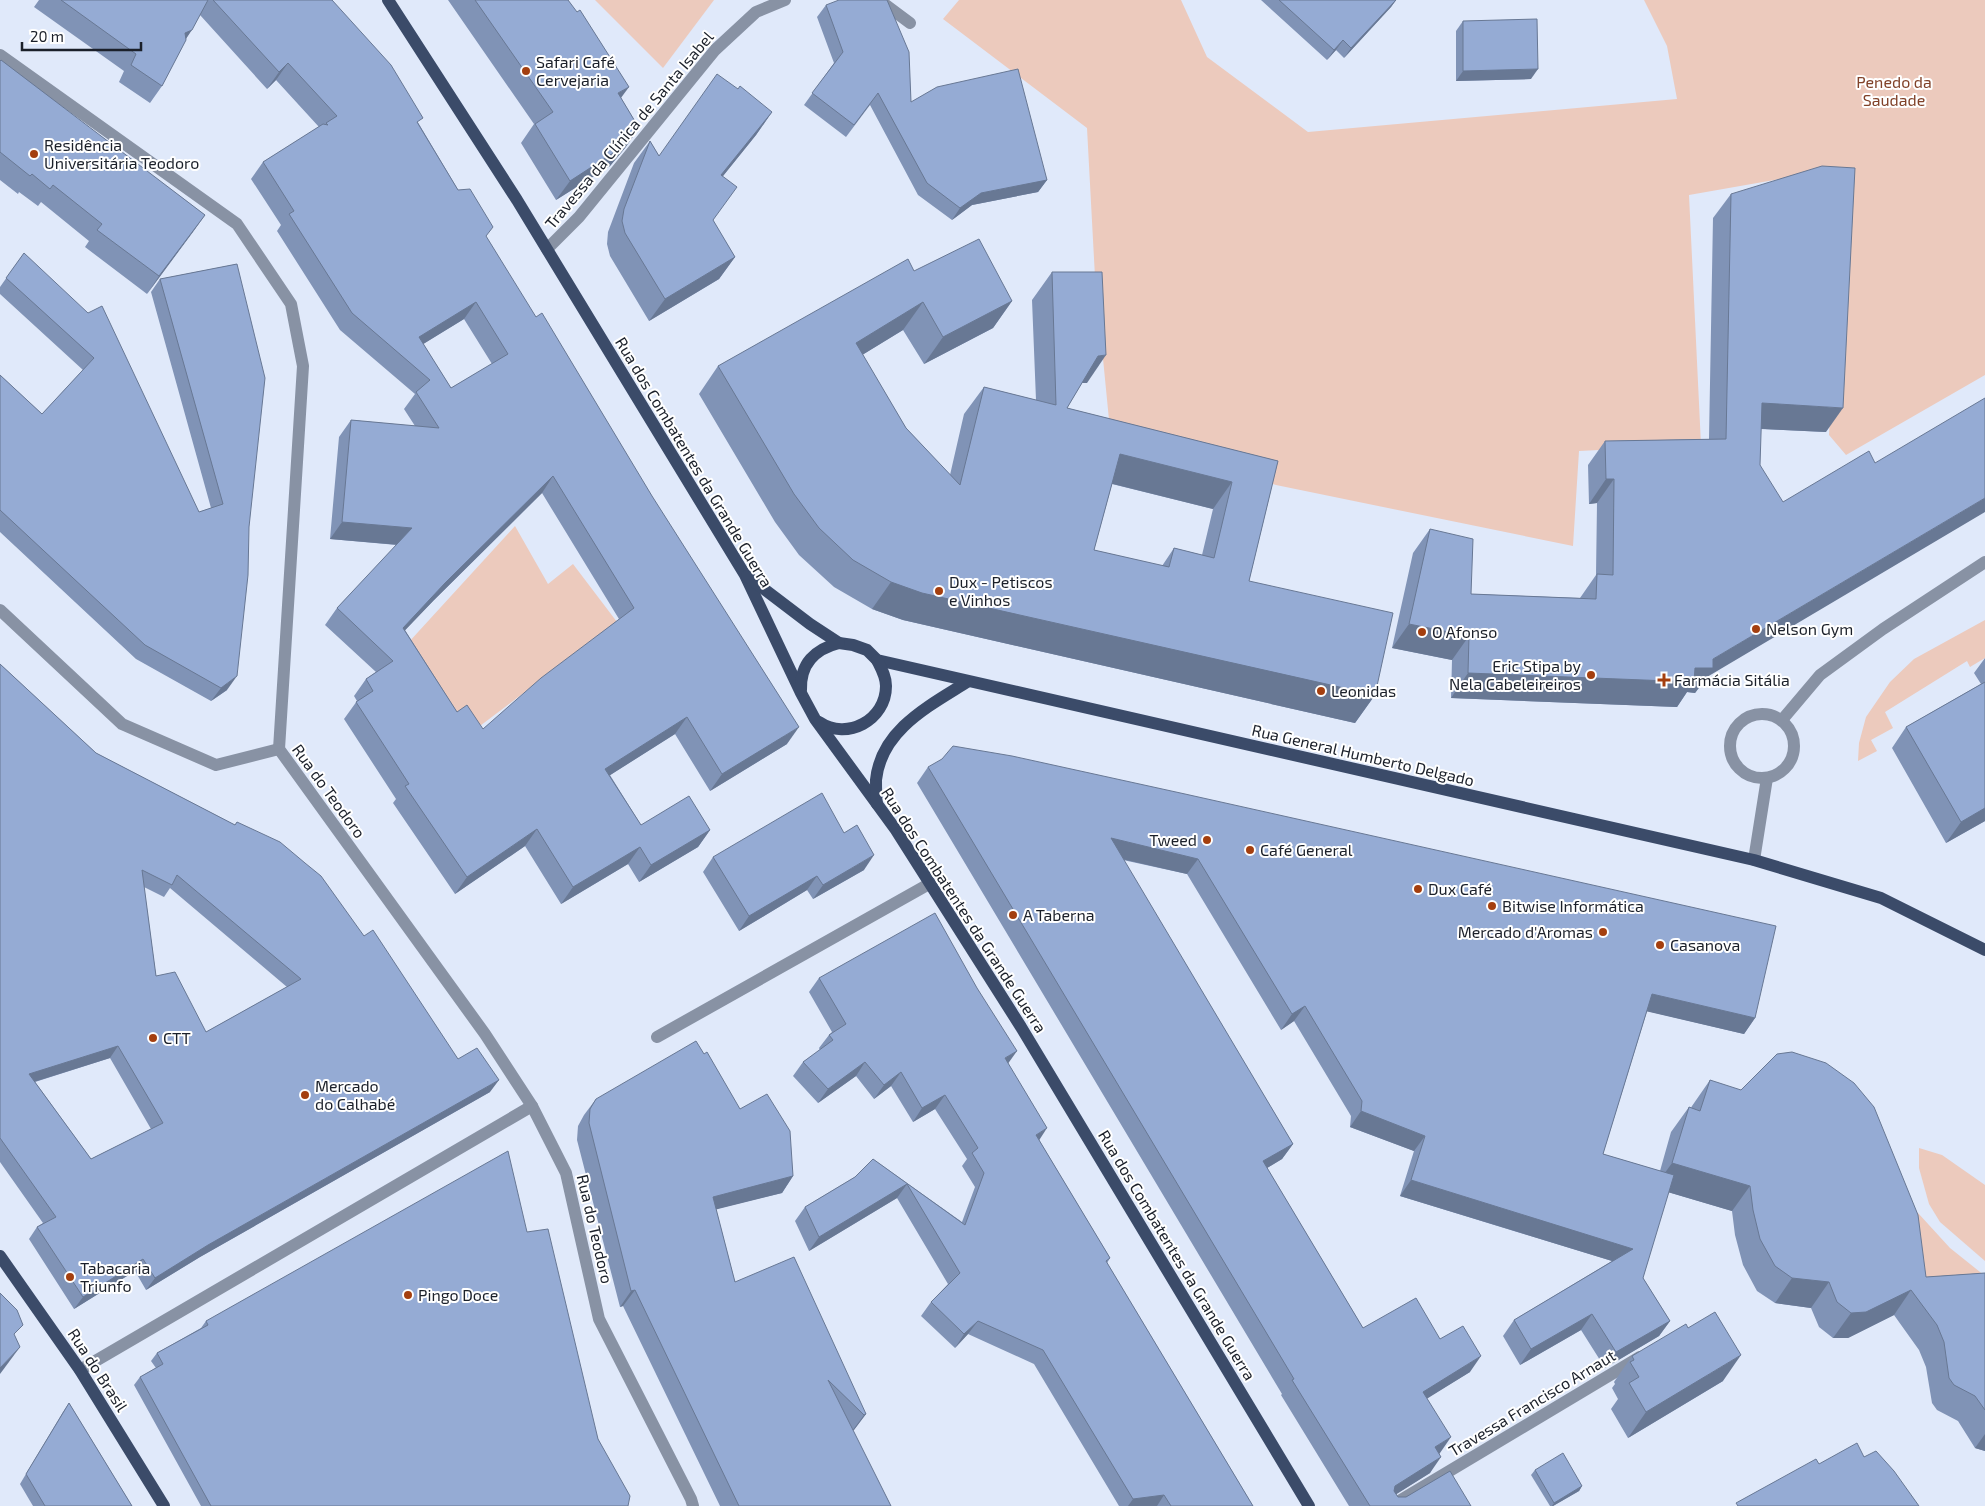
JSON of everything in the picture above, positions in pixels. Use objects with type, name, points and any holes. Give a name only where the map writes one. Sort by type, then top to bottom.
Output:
[{"type":"main road","name":"Rua dos Combatentes da Grande Guerra","points":[[388,0],[548,249],[745,575],[815,719],[896,830],[1022,1027],[1309,1506]]},
{"type":"main road","name":"Rua General Humberto Delgado","points":[[745,575],[810,624],[839,643],[853,644],[867,650],[877,660],[1754,860],[1881,898],[1985,950]]},
{"type":"main road","points":[[801,693],[800,681],[808,660],[827,646],[839,643]]},
{"type":"main road","points":[[815,719],[832,728],[845,730],[859,726],[872,719],[881,708],[885,694],[884,674],[877,660]]},
{"type":"main road","points":[[877,804],[876,779],[883,756],[896,732],[924,709],[967,682]]},
{"type":"main road","name":"Rua do Brasil","points":[[0,1256],[80,1370],[164,1506]]},
{"type":"street","name":"Travessa da Clínica de Santa Isabel","points":[[548,249],[579,217],[715,50],[756,12],[785,0]]},
{"type":"street","points":[[878,0],[910,23]]},
{"type":"street","name":"Rua do Teodoro","points":[[0,55],[237,224],[291,304],[303,366],[278,749],[485,1034],[532,1106],[566,1173],[599,1319],[692,1498],[693,1506]]},
{"type":"street","points":[[1782,720],[1820,675],[1883,629],[1985,562]]},
{"type":"street","points":[[0,610],[122,724],[216,765],[278,749]]},
{"type":"street","points":[[1761,713],[1772,714],[1782,720],[1789,727],[1794,738],[1795,749],[1792,759],[1786,768],[1777,775],[1767,778],[1757,778],[1748,775],[1739,768],[1733,760],[1730,740],[1734,729],[1742,721],[1750,715],[1761,713]]},
{"type":"street","points":[[1754,860],[1767,778]]},
{"type":"street","points":[[657,1037],[929,884]]},
{"type":"street","points":[[80,1370],[532,1106]]},
{"type":"street","name":"Travessa Francisco Arnaut","points":[[1391,1506],[1647,1353]]},
{"type":"green space","points":[[595,0],[714,0],[663,68]]},
{"type":"green space","name":"Penedo da Saudade","points":[[959,0],[1181,0],[1207,57],[1308,132],[1677,99],[1667,46],[1644,0],[1985,0],[1985,375],[1846,455],[1829,435],[1843,168],[1689,195],[1701,445],[1579,451],[1573,546],[1276,485],[1110,430],[1095,277],[1087,128],[943,19]]},
{"type":"green space","points":[[515,526],[548,584],[573,564],[617,622],[468,735],[408,643]]},
{"type":"green space","points":[[1985,620],[1985,658],[1970,667],[1967,661],[1885,712],[1893,728],[1871,740],[1877,751],[1858,761],[1859,743],[1866,717],[1890,682],[1914,659]]},
{"type":"green space","points":[[1919,1148],[1942,1155],[1985,1185],[1985,1261],[1940,1222],[1929,1204],[1919,1168]]},
{"type":"green space","points":[[1906,1208],[1918,1213],[1950,1248],[1985,1276],[1952,1292],[1909,1267]]},
{"type":"building","points":[[61,0],[208,0],[192,30],[185,33],[186,40],[162,86],[131,65],[136,54]]},
{"type":"building","points":[[213,0],[332,0],[391,65],[423,118],[417,122],[458,190],[470,189],[493,227],[486,236],[536,317],[542,313],[652,496],[799,727],[722,774],[687,717],[605,769],[641,825],[689,796],[710,830],[651,865],[640,847],[573,887],[537,829],[467,877],[405,786],[409,784],[356,702],[373,691],[366,679],[393,661],[337,608],[412,528],[342,522],[351,420],[439,428],[416,392],[430,380],[352,313],[289,214],[294,211],[263,162],[323,124],[328,125],[326,123],[337,116],[288,63],[279,72]],"holes":[[[476,302],[508,354],[451,388],[419,337]],[[553,476],[634,608],[541,678],[483,729],[467,705],[457,712],[403,628],[445,583]]]},
{"type":"building","points":[[475,0],[568,0],[577,12],[580,10],[629,87],[618,93],[639,128],[624,146],[570,181],[535,124],[553,112]]},
{"type":"building","points":[[839,0],[887,0],[909,52],[911,102],[937,87],[1018,69],[1047,180],[981,193],[960,208],[927,183],[878,93],[854,125],[812,93],[843,52],[826,5]]},
{"type":"building","points":[[1279,0],[1396,0],[1351,48],[1343,40],[1334,50]]},
{"type":"building","points":[[1537,19],[1538,69],[1463,71],[1463,21]]},
{"type":"building","points":[[1,60],[205,215],[159,276],[97,230],[102,224],[53,185],[50,189],[0,152]]},
{"type":"building","points":[[717,74],[738,89],[740,86],[772,112],[721,175],[737,187],[713,220],[735,257],[665,299],[625,233],[622,221],[624,209],[650,141],[659,156]]},
{"type":"building","points":[[1822,166],[1855,168],[1843,408],[1762,403],[1760,465],[1783,502],[1869,451],[1875,463],[1985,398],[1985,498],[1713,659],[1713,668],[1695,668],[1694,682],[1468,673],[1469,636],[1409,624],[1430,529],[1473,539],[1471,594],[1596,599],[1597,574],[1613,575],[1614,479],[1606,479],[1605,441],[1726,439],[1731,194]]},
{"type":"building","points":[[979,239],[1012,301],[943,337],[923,302],[856,343],[906,428],[960,485],[984,387],[1056,405],[1052,272],[1102,272],[1106,355],[1098,356],[1067,408],[1278,461],[1249,581],[1393,613],[1375,695],[922,593],[891,582],[853,560],[819,528],[794,494],[718,366],[908,259],[914,271]],"holes":[[[1120,454],[1232,482],[1214,558],[1174,548],[1169,567],[1094,550]]]},
{"type":"building","points":[[24,253],[88,313],[102,306],[199,512],[223,504],[160,279],[237,264],[265,378],[249,527],[248,575],[237,676],[221,688],[145,645],[0,510],[0,375],[42,414],[94,358],[6,278]]},
{"type":"building","points":[[0,664],[96,753],[235,825],[237,822],[280,842],[321,876],[364,936],[373,930],[458,1059],[477,1048],[499,1080],[208,1245],[155,1278],[143,1259],[83,1297],[37,1227],[56,1217],[0,1138]],"holes":[[[142,870],[172,885],[177,875],[301,979],[206,1032],[175,972],[156,976]],[[118,1046],[163,1123],[91,1159],[29,1074]]]},
{"type":"building","points":[[1985,682],[1985,808],[1961,822],[1906,727]]},
{"type":"building","points":[[953,746],[1012,756],[1776,926],[1755,1018],[1652,994],[1603,1154],[1674,1175],[1643,1278],[1670,1321],[1616,1352],[1592,1314],[1531,1349],[1514,1320],[1633,1249],[1411,1180],[1425,1136],[1361,1111],[1362,1101],[1305,1006],[1292,1014],[1198,859],[1111,838],[1293,1144],[1263,1161],[1363,1328],[1416,1298],[1440,1339],[1463,1326],[1481,1356],[1423,1392],[1451,1437],[1435,1447],[1441,1457],[1395,1486],[1394,1491],[1398,1497],[1406,1497],[1450,1471],[1471,1506],[1370,1506],[1292,1380],[1294,1379],[928,767],[942,759]]},
{"type":"building","points":[[822,793],[844,833],[857,825],[874,855],[823,885],[817,876],[749,916],[713,857]]},
{"type":"building","points":[[935,913],[977,988],[1017,1051],[1005,1058],[1047,1128],[1036,1135],[1110,1258],[1106,1261],[1253,1506],[1171,1506],[1164,1495],[1133,1499],[1043,1350],[978,1321],[964,1334],[931,1302],[960,1273],[907,1184],[819,1237],[805,1207],[855,1177],[873,1159],[965,1225],[984,1173],[972,1153],[978,1148],[945,1095],[922,1108],[901,1072],[884,1085],[865,1062],[828,1089],[803,1062],[833,1040],[829,1035],[846,1024],[819,978]]},
{"type":"building","points":[[696,1041],[704,1054],[707,1052],[740,1109],[767,1094],[790,1131],[793,1176],[713,1197],[735,1282],[794,1257],[866,1414],[864,1415],[828,1380],[891,1506],[739,1506],[635,1290],[631,1291],[589,1123],[590,1109],[596,1099]]},
{"type":"building","points":[[1792,1052],[1826,1063],[1854,1083],[1874,1107],[1918,1215],[1926,1277],[1985,1273],[1985,1410],[1975,1396],[1954,1385],[1949,1378],[1944,1342],[1937,1325],[1911,1290],[1866,1312],[1851,1313],[1837,1302],[1829,1282],[1792,1278],[1775,1266],[1760,1239],[1753,1210],[1750,1186],[1672,1163],[1689,1107],[1700,1111],[1710,1080],[1741,1090],[1777,1054]]},
{"type":"building","points":[[508,1151],[527,1232],[548,1229],[598,1439],[630,1496],[628,1506],[211,1506],[140,1377],[163,1364],[157,1353],[208,1325],[206,1321]]},
{"type":"building","points":[[0,1293],[17,1310],[23,1325],[14,1334],[20,1347],[0,1368]]},
{"type":"building","points":[[1715,1312],[1741,1355],[1646,1412],[1629,1383],[1639,1377],[1630,1362],[1634,1360],[1632,1356],[1686,1324],[1688,1328]]},
{"type":"building","points":[[69,1403],[132,1506],[45,1506],[26,1474]]},
{"type":"building","points":[[1857,1443],[1864,1457],[1876,1451],[1894,1471],[1919,1506],[1738,1506],[1736,1503],[1816,1459],[1819,1464]]},
{"type":"building","points":[[1563,1453],[1582,1486],[1554,1503],[1535,1470]]},
{"type":"place","name":"Safari Café Cervejaria","points":[[526,71]]},
{"type":"place","name":"Residência Universitária Teodoro","points":[[34,154]]},
{"type":"place","name":"Dux - Petiscos e Vinhos","points":[[939,591]]},
{"type":"place","name":"Nelson Gym","points":[[1756,629]]},
{"type":"place","name":"O Afonso","points":[[1422,632]]},
{"type":"place","name":"Eric Stipa by Nela Cabeleireiros","points":[[1591,675]]},
{"type":"place","name":"Farmácia Sitália","points":[[1664,680]]},
{"type":"place","name":"Leonidas","points":[[1321,691]]},
{"type":"place","name":"Tweed","points":[[1207,840]]},
{"type":"place","name":"Café General","points":[[1250,850]]},
{"type":"place","name":"Dux Café","points":[[1418,889]]},
{"type":"place","name":"Bitwise Informática","points":[[1492,906]]},
{"type":"place","name":"A Taberna","points":[[1013,915]]},
{"type":"place","name":"Mercado d'Aromas","points":[[1603,932]]},
{"type":"place","name":"Casanova","points":[[1660,945]]},
{"type":"place","name":"CTT","points":[[153,1038]]},
{"type":"place","name":"Mercado do Calhabé","points":[[305,1095]]},
{"type":"place","name":"Tabacaria Triunfo","points":[[70,1277]]},
{"type":"place","name":"Pingo Doce","points":[[408,1295]]}]
